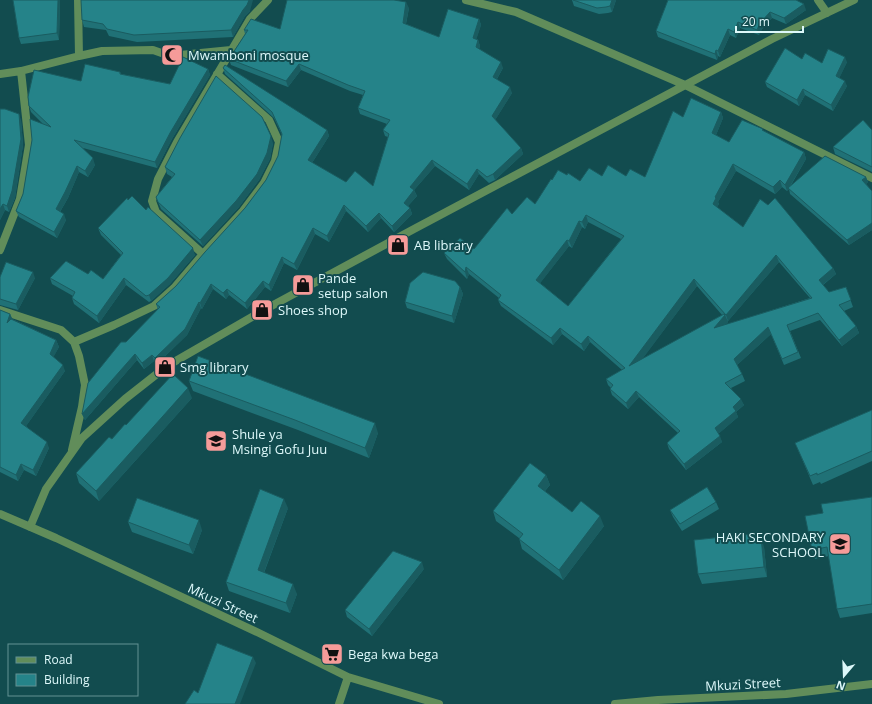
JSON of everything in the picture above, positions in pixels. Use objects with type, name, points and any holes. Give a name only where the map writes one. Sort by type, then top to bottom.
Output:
[{"type":"street","points":[[78,0],[79,56]]},
{"type":"street","points":[[203,254],[156,212],[152,201],[158,179],[177,142],[250,19],[268,0]]},
{"type":"street","points":[[466,0],[516,12],[685,85],[872,178]]},
{"type":"street","points":[[818,0],[827,13]]},
{"type":"street","points":[[30,527],[46,489],[82,438],[125,399],[167,366],[292,295],[685,85],[772,39],[854,0]]},
{"type":"street","points":[[0,74],[21,71],[102,51],[153,50],[170,56],[231,50]]},
{"type":"street","points":[[0,250],[20,199],[29,145],[21,71]]},
{"type":"street","points":[[74,342],[154,306],[174,288],[243,211],[264,183],[275,161],[279,142],[269,120],[217,74]]},
{"type":"street","points":[[0,310],[61,330],[74,342],[85,385],[82,407],[70,455]]},
{"type":"street","name":"Mkuzi Street","points":[[0,514],[259,633],[348,677],[438,704]]},
{"type":"street","points":[[339,704],[348,677]]},
{"type":"street","name":"Mkuzi Street","points":[[615,704],[658,700],[786,694],[872,684]]},
{"type":"building","points":[[13,0],[58,0],[57,33],[19,38]]},
{"type":"building","points":[[81,0],[249,0],[231,30],[134,35],[107,29],[103,24],[82,20]]},
{"type":"building","points":[[287,0],[394,0],[406,2],[403,23],[439,37],[448,9],[479,19],[473,38],[478,40],[476,47],[501,62],[493,77],[510,87],[492,116],[521,148],[493,174],[487,177],[477,169],[467,184],[432,160],[410,187],[414,190],[404,203],[410,208],[392,226],[379,213],[366,226],[344,205],[327,236],[313,228],[294,264],[282,257],[269,285],[263,281],[245,303],[227,289],[223,293],[211,284],[200,303],[199,302],[185,329],[155,358],[152,355],[142,363],[135,354],[82,414],[88,383],[121,342],[126,342],[160,307],[156,304],[176,286],[245,208],[266,180],[278,156],[282,134],[272,112],[223,68],[225,65],[327,130],[308,160],[346,182],[355,171],[373,186],[389,134],[383,130],[390,120],[358,108],[365,91],[299,64],[286,81],[229,59],[248,30],[244,30],[251,19],[280,29]]},
{"type":"building","points":[[573,0],[612,0],[610,6],[597,8]]},
{"type":"building","points":[[668,0],[796,0],[804,4],[784,18],[770,12],[760,23],[757,30],[738,22],[734,32],[728,29],[718,51],[716,50],[715,54],[656,31]]},
{"type":"building","points":[[785,48],[802,59],[805,53],[822,63],[828,49],[845,57],[836,76],[845,81],[831,105],[803,89],[797,100],[765,82]]},
{"type":"building","points":[[183,57],[208,69],[170,133],[155,162],[74,140],[93,158],[85,171],[77,166],[56,209],[64,214],[54,232],[16,211],[23,194],[32,140],[30,119],[51,127],[29,106],[28,97],[34,70],[81,81],[85,64],[120,72],[120,74],[170,84]]},
{"type":"building","points":[[216,76],[262,117],[271,136],[267,153],[257,174],[236,201],[200,240],[158,202],[156,197],[175,174],[165,167]]},
{"type":"building","points":[[691,98],[721,112],[712,133],[729,142],[742,120],[763,129],[762,130],[804,152],[785,185],[780,180],[773,187],[733,164],[715,197],[716,198],[713,204],[743,227],[760,199],[768,205],[775,198],[833,268],[819,280],[829,292],[846,287],[851,300],[839,305],[856,326],[839,340],[818,313],[787,325],[798,352],[782,359],[768,327],[734,359],[742,374],[725,383],[741,399],[733,407],[736,411],[715,428],[720,436],[684,464],[667,443],[680,431],[636,391],[626,403],[610,389],[613,385],[606,379],[625,368],[588,336],[581,344],[560,328],[551,338],[498,300],[501,295],[466,267],[465,272],[444,253],[460,238],[474,249],[507,208],[512,214],[527,197],[535,204],[558,170],[567,175],[568,173],[580,181],[589,168],[602,176],[608,165],[626,176],[630,169],[645,177],[673,111],[683,117]],"holes":[[[586,215],[624,236],[568,306],[536,280],[567,240],[569,241],[579,221],[582,222]],[[776,255],[812,298],[714,328],[725,315],[724,314],[629,366],[694,279],[726,315]]]},
{"type":"building","points":[[0,109],[5,109],[19,114],[21,139],[12,191],[7,206],[3,204],[0,209]]},
{"type":"building","points":[[863,120],[872,130],[872,167],[833,147]]},
{"type":"building","points":[[825,156],[866,177],[862,180],[872,191],[872,223],[847,240],[788,188]]},
{"type":"building","points":[[132,196],[146,210],[148,207],[193,248],[168,278],[149,295],[146,296],[124,278],[97,316],[72,298],[75,292],[50,278],[66,261],[88,274],[91,270],[103,279],[123,253],[98,228],[127,198],[128,200]]},
{"type":"building","points":[[6,262],[33,272],[16,304],[0,299],[0,277]]},
{"type":"building","points":[[423,272],[455,281],[460,287],[452,316],[405,302],[410,283]]},
{"type":"building","points":[[0,310],[10,314],[7,323],[11,319],[56,340],[50,354],[63,365],[21,423],[47,442],[33,470],[21,464],[16,475],[0,467]]},
{"type":"building","points":[[198,356],[375,423],[365,448],[295,420],[189,381]]},
{"type":"building","points":[[173,374],[188,388],[96,491],[76,473],[109,437],[112,439],[125,424],[126,425]]},
{"type":"building","points":[[872,410],[872,451],[817,475],[817,473],[810,476],[795,443]]},
{"type":"building","points":[[530,463],[546,475],[538,486],[572,512],[581,501],[600,516],[559,570],[519,539],[523,534],[493,511]]},
{"type":"building","points":[[707,487],[716,502],[680,524],[670,510]]},
{"type":"building","points":[[260,489],[284,499],[258,570],[293,584],[286,603],[226,582]]},
{"type":"building","points":[[872,497],[872,604],[837,609],[827,547],[812,550],[805,516],[823,513],[821,504]]},
{"type":"building","points":[[137,498],[199,520],[189,545],[128,522]]},
{"type":"building","points":[[752,534],[753,538],[761,537],[764,567],[698,574],[694,540]]},
{"type":"building","points":[[393,551],[422,562],[369,629],[345,610]]},
{"type":"building","points":[[217,643],[253,657],[235,704],[185,704],[194,690],[198,693]]},
{"type":"place","name":"Mwamboni mosque","points":[[172,55]]},
{"type":"place","name":"AB library","points":[[398,245]]},
{"type":"place","name":"Pande setup salon","points":[[303,285]]},
{"type":"place","name":"Shoes shop","points":[[262,310]]},
{"type":"place","name":"Smg library","points":[[165,367]]},
{"type":"place","name":"Shule ya Msingi Gofu Juu","points":[[216,441]]},
{"type":"place","name":"HAKI SECONDARY SCHOOL","points":[[840,544]]},
{"type":"place","name":"Bega kwa bega","points":[[332,654]]}]
